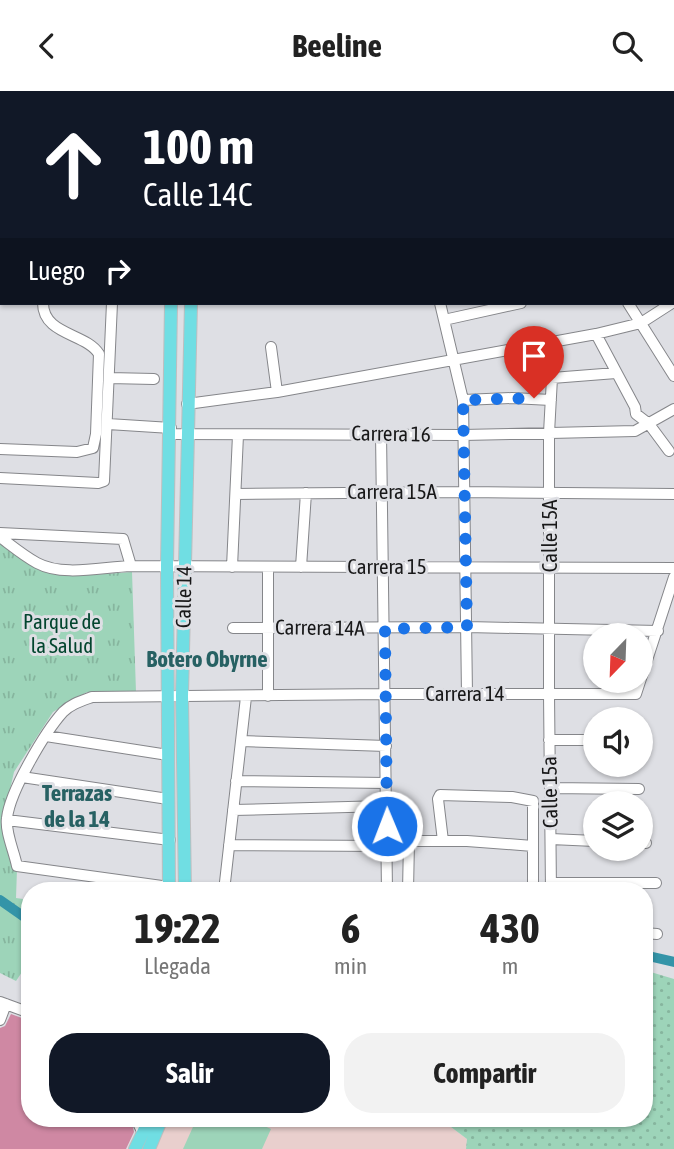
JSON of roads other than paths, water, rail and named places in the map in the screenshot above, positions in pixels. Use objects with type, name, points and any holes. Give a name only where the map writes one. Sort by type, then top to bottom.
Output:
[{"type":"main road","name":"Calle 14","points":[[171,305],[167,566],[185,882]]},
{"type":"main road","name":"Calle 14","points":[[169,882],[168,755],[184,566],[191,305]]},
{"type":"main road","points":[[135,1149],[146,1127]]},
{"type":"main road","points":[[149,1149],[158,1127]]},
{"type":"street","points":[[0,449],[77,452],[93,448],[96,434],[99,354],[88,342],[59,330],[47,316],[44,305]]},
{"type":"street","points":[[0,478],[98,483],[104,481],[112,305]]},
{"type":"street","points":[[440,305],[463,400],[467,694]]},
{"type":"street","points":[[444,320],[512,305]]},
{"type":"street","points":[[629,305],[674,376]]},
{"type":"street","points":[[187,404],[277,392],[596,334],[641,323],[668,305]]},
{"type":"street","points":[[596,334],[635,407],[635,414],[649,424],[669,451]]},
{"type":"street","points":[[271,347],[277,392]]},
{"type":"street","name":"Calle 15A","points":[[549,694],[549,433],[552,378],[616,373]]},
{"type":"street","points":[[109,378],[154,379]]},
{"type":"street","points":[[463,400],[551,400]]},
{"type":"street","name":"Carrera 16","points":[[108,424],[187,435],[463,435],[635,431],[674,409]]},
{"type":"street","points":[[382,433],[387,882]]},
{"type":"street","points":[[232,566],[238,435]]},
{"type":"street","points":[[301,567],[306,493]]},
{"type":"street","name":"Carrera 15A","points":[[236,494],[674,494]]},
{"type":"street","points":[[0,535],[17,532],[123,539],[131,565]]},
{"type":"street","points":[[12,546],[17,532]]},
{"type":"street","points":[[0,535],[37,563],[50,568],[184,566]]},
{"type":"street","name":"Carrera 15","points":[[184,566],[674,568]]},
{"type":"street","points":[[268,567],[268,696]]},
{"type":"street","points":[[658,631],[674,577]]},
{"type":"street","name":"Carrera 14A","points":[[233,628],[467,627],[658,631]]},
{"type":"street","name":"Carrera 14","points":[[6,820],[22,777],[46,736],[64,712],[76,702],[92,697],[636,694],[658,631]]},
{"type":"street","name":"Calle 15a","points":[[549,694],[551,882]]},
{"type":"street","points":[[225,882],[246,697]]},
{"type":"street","points":[[46,736],[168,755]]},
{"type":"street","points":[[549,740],[583,740]]},
{"type":"street","points":[[241,741],[386,746]]},
{"type":"street","points":[[22,777],[168,799]]},
{"type":"street","points":[[236,781],[386,783]]},
{"type":"street","points":[[550,788],[639,789]]},
{"type":"street","points":[[443,841],[440,795],[512,797],[533,801],[533,882]]},
{"type":"street","points":[[233,810],[386,806]]},
{"type":"street","points":[[123,882],[17,866],[6,820],[170,840]]},
{"type":"street","points":[[551,839],[583,840]]},
{"type":"street","points":[[408,882],[409,841],[533,846]]},
{"type":"street","points":[[229,845],[387,846]]},
{"type":"street","points":[[653,934],[657,934]]},
{"type":"street","points":[[0,1020],[3,1003],[21,1010]]},
{"type":"street","points":[[140,1127],[143,1133]]},
{"type":"waterway","points":[[0,900],[21,915]]},
{"type":"waterway","points":[[653,957],[674,962]]},
{"type":"district","name":"Botero Obyrne","points":[[207,659]]},
{"type":"district","name":"Terrazas de la 14","points":[[77,806]]},
{"type":"park label","name":"Parque de la Salud","points":[[62,634]]}]
